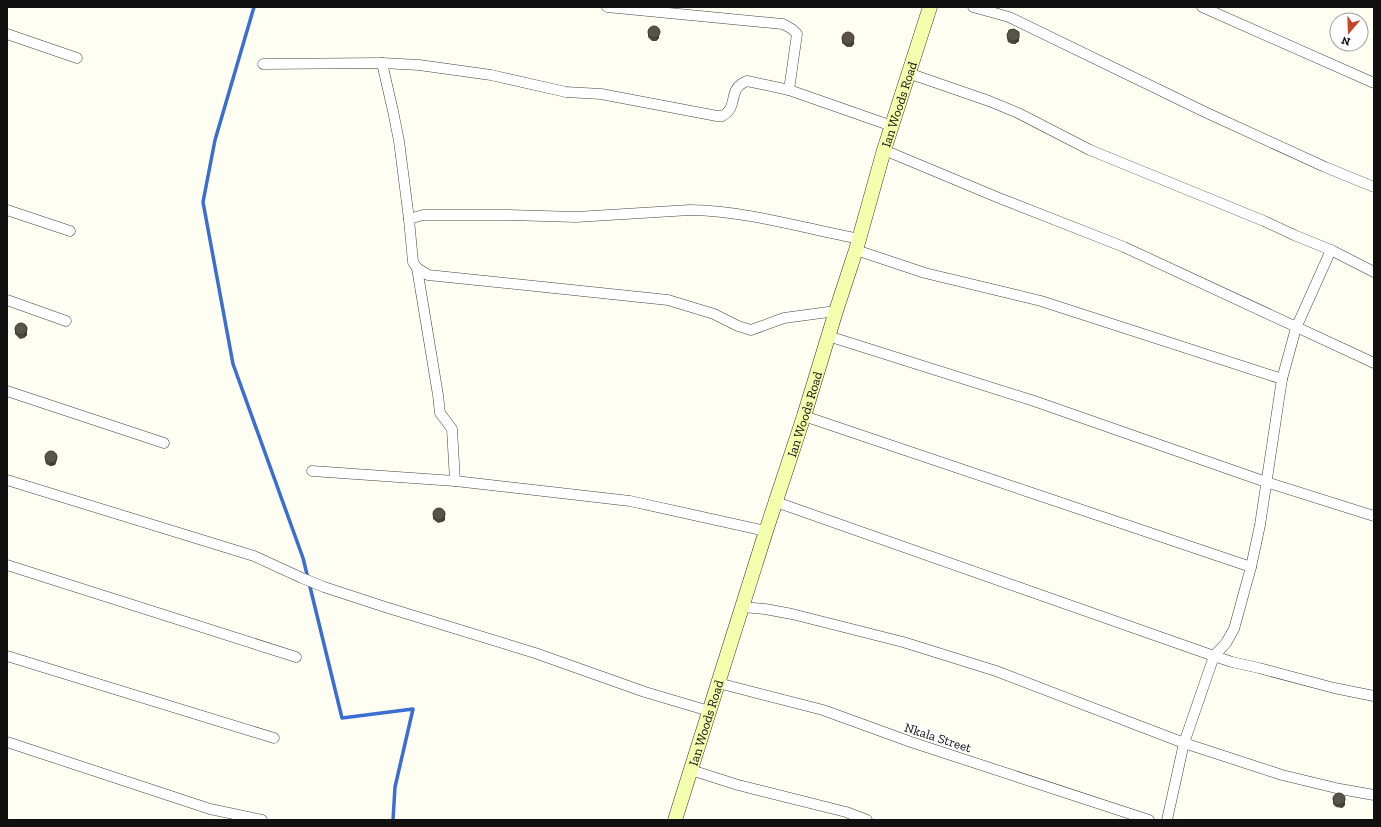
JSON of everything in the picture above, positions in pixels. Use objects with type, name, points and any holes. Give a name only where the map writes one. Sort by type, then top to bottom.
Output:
[{"type":"street","points":[[607,7],[783,24],[797,34],[789,90]]},
{"type":"street","name":"Ian Woods Road","points":[[675,820],[766,530],[858,245],[884,150],[930,7]]},
{"type":"street","points":[[973,7],[1009,17],[1207,114],[1325,167],[1374,187]]},
{"type":"street","points":[[1009,17],[1012,7]]},
{"type":"street","points":[[1202,7],[1374,84]]},
{"type":"street","points":[[7,34],[77,58]]},
{"type":"street","points":[[382,63],[396,126],[409,219],[413,262],[417,268],[428,275],[668,300],[714,314],[738,326],[751,330],[784,318],[836,311]]},
{"type":"street","points":[[263,64],[382,63],[419,65],[491,75],[566,92],[601,94],[717,116],[722,116],[730,110],[735,89],[740,84],[747,82],[789,90],[892,126]]},
{"type":"street","points":[[908,73],[989,101],[1018,113],[1090,150],[1264,220],[1294,235],[1331,250],[1374,272]]},
{"type":"street","points":[[884,150],[998,198],[1124,247],[1374,363]]},
{"type":"street","points":[[7,210],[70,231]]},
{"type":"street","points":[[409,219],[423,215],[576,217],[690,210],[708,210],[755,218],[858,245],[925,273],[1048,304],[1282,379]]},
{"type":"street","points":[[1167,820],[1184,743],[1214,656],[1226,643],[1234,629],[1251,567],[1265,496],[1282,379],[1296,328],[1331,250]]},
{"type":"street","points":[[417,268],[440,413],[452,429],[455,481]]},
{"type":"street","points":[[7,300],[66,321]]},
{"type":"street","points":[[828,336],[1034,401],[1266,482],[1374,516]]},
{"type":"street","points":[[7,391],[164,442]]},
{"type":"street","points":[[804,416],[1251,567]]},
{"type":"street","points":[[312,471],[455,481],[630,501],[766,530]]},
{"type":"street","points":[[7,480],[254,556],[324,587],[535,653],[645,692],[709,711]]},
{"type":"street","points":[[776,502],[1232,662],[1334,688],[1374,696]]},
{"type":"street","points":[[7,565],[296,657]]},
{"type":"street","points":[[742,607],[765,608],[903,642],[1004,674],[1184,743],[1282,775],[1340,789],[1374,795]]},
{"type":"street","points":[[7,656],[274,738]]},
{"type":"street","name":"Nkala Street","points":[[718,683],[823,710],[911,742],[1150,820]]},
{"type":"street","points":[[7,742],[210,809],[262,820]]},
{"type":"street","points":[[690,770],[738,785],[846,812],[867,820]]},
{"type":"building","points":[[652,26],[656,26],[660,32],[656,38],[652,38],[648,34],[648,30]]},
{"type":"building","points":[[1014,29],[1019,32],[1019,38],[1012,41],[1008,39],[1007,35],[1009,30]]},
{"type":"building","points":[[846,32],[850,32],[854,38],[850,44],[846,44],[842,40],[842,36]]},
{"type":"building","points":[[19,323],[23,323],[27,329],[23,335],[19,335],[15,331],[15,327]]},
{"type":"building","points":[[49,451],[53,451],[57,457],[53,463],[49,463],[45,459],[45,455]]},
{"type":"building","points":[[437,508],[441,508],[445,514],[441,520],[437,520],[433,516],[433,512]]},
{"type":"building","points":[[1337,793],[1341,793],[1345,799],[1341,805],[1337,805],[1333,801],[1333,797]]},
{"type":"waterway","points":[[254,7],[215,140],[203,202],[233,364],[303,558],[342,718],[413,709],[395,787],[393,820]]}]
